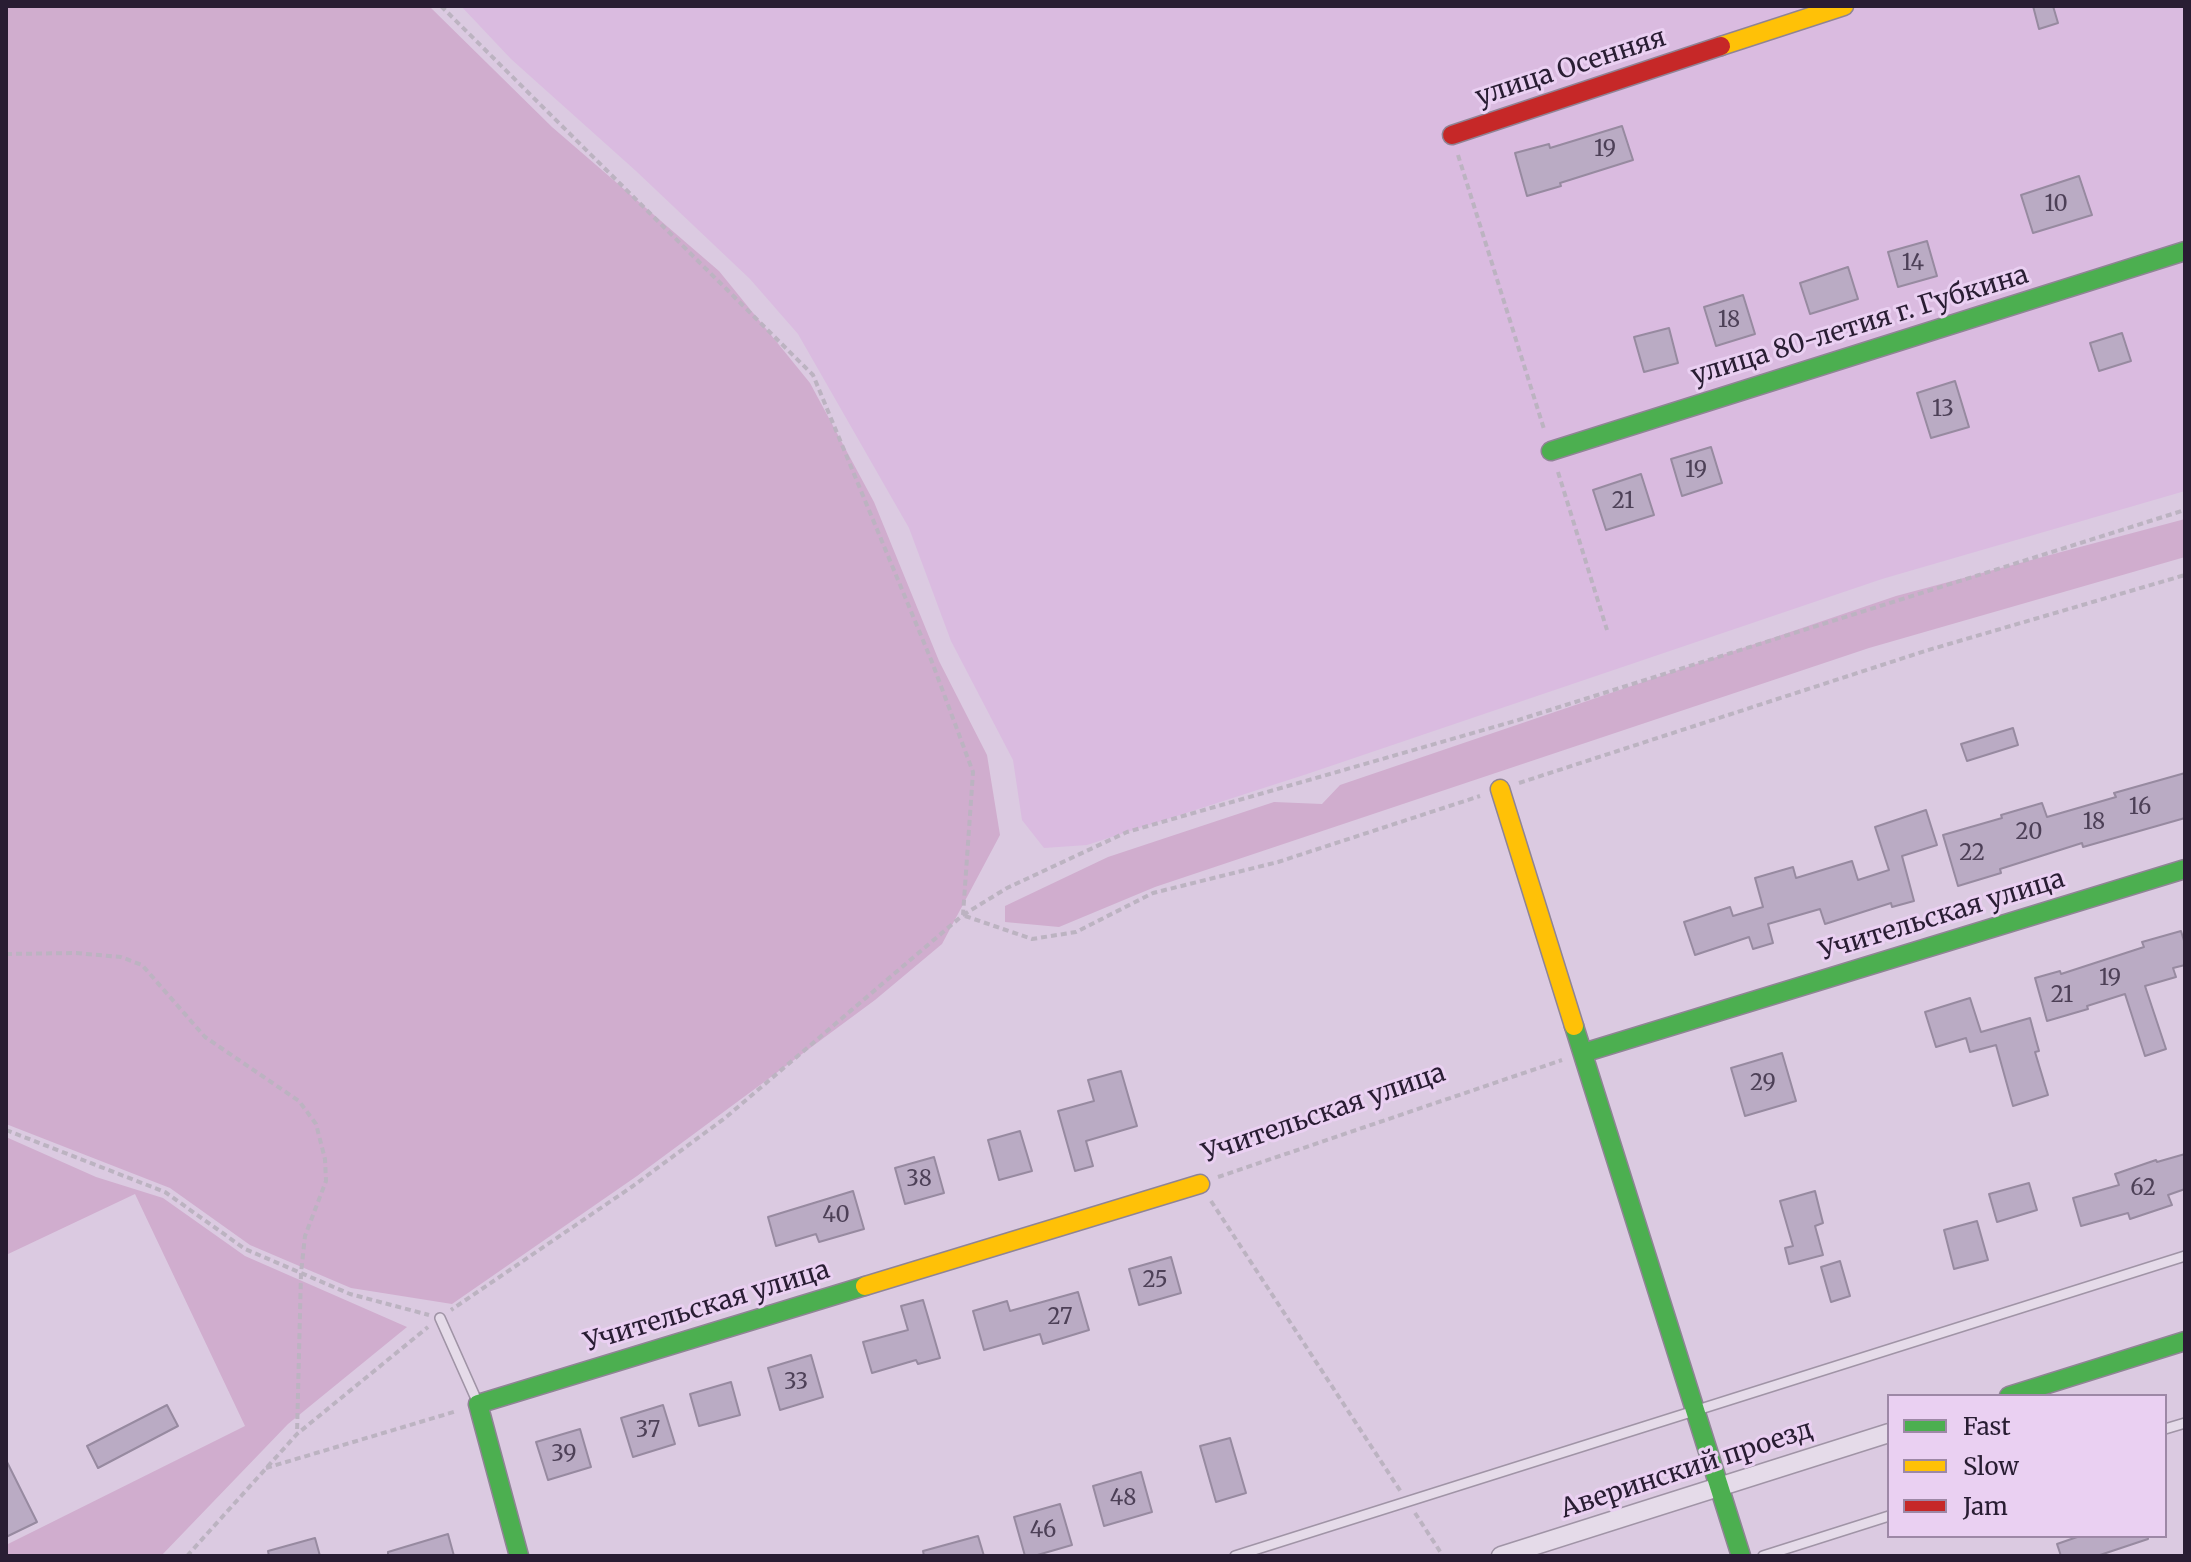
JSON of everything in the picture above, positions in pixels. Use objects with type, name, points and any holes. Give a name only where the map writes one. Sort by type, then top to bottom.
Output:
[{"type":"street","name":"улица Осенняя","points":[[1452,135],[1844,6]]},
{"type":"street","name":"улица 80-летия г. Губкина","points":[[1551,451],[2185,251]]},
{"type":"street","points":[[1500,789],[1741,1556]]},
{"type":"street","name":"Учительская улица","points":[[1583,1053],[2185,869]]},
{"type":"street","name":"Учительская улица","points":[[478,1404],[1200,1184]]},
{"type":"street","points":[[2015,1394],[2185,1341]]},
{"type":"street","points":[[478,1404],[519,1556]]},
{"type":"street","name":"Аверинский проезд","points":[[1501,1556],[1887,1434]]},
{"type":"lane","points":[[1235,1556],[2185,1256]]},
{"type":"lane","points":[[440,1318],[478,1404]]},
{"type":"lane","points":[[1763,1556],[1887,1517]]},
{"type":"path","points":[[441,6],[813,375],[932,662],[973,772],[963,915]]},
{"type":"path","points":[[1452,135],[1607,630]]},
{"type":"path","points":[[187,1556],[297,1434],[440,1318],[633,1186],[725,1118],[963,915],[1007,888],[1127,832],[1515,721],[2185,510]]},
{"type":"path","points":[[963,915],[1032,939],[1076,932],[1153,893],[1278,862],[1925,651],[2185,575]]},
{"type":"path","points":[[6,954],[76,953],[121,957],[142,965],[205,1037],[299,1101],[316,1124],[325,1159],[326,1181],[305,1236],[301,1273],[297,1434]]},
{"type":"path","name":"Учительская улица","points":[[1200,1184],[1583,1053]]},
{"type":"path","points":[[6,1130],[165,1192],[245,1249],[350,1294],[440,1318]]},
{"type":"path","points":[[1200,1184],[1443,1556]]},
{"type":"path","points":[[266,1468],[478,1404]]},
{"type":"shaded area","points":[[6,6],[429,6],[552,127],[719,271],[810,383],[874,502],[939,661],[987,755],[1000,835],[942,944],[875,1000],[637,1176],[452,1304],[351,1288],[250,1245],[170,1188],[6,1124]]},
{"type":"shaded area","points":[[461,6],[2185,6],[2185,491],[1882,579],[1307,774],[1087,845],[1044,848],[1022,820],[1013,760],[951,641],[909,528],[798,334],[750,279],[511,59]]},
{"type":"shaded area","points":[[2185,519],[2185,557],[1869,648],[1155,887],[1059,927],[1005,922],[1005,906],[1108,857],[1274,802],[1322,804],[1340,785],[1896,596]]},
{"type":"shaded area","points":[[6,1137],[96,1177],[163,1198],[245,1256],[407,1327],[288,1424],[161,1556],[6,1556],[6,1545],[245,1426],[135,1194],[6,1255]]},
{"type":"building","points":[[2033,6],[2053,6],[2058,23],[2039,29]]},
{"type":"building","points":[[1622,126],[1633,160],[1527,196],[1515,153],[1549,144],[1550,148]]},
{"type":"building","points":[[2079,176],[2092,215],[2033,233],[2021,195]]},
{"type":"building","points":[[1927,241],[1937,276],[1898,287],[1888,252]]},
{"type":"building","points":[[1848,267],[1858,299],[1810,314],[1800,283]]},
{"type":"building","points":[[1743,295],[1755,334],[1716,346],[1704,307]]},
{"type":"building","points":[[1669,328],[1678,363],[1644,372],[1634,337]]},
{"type":"building","points":[[2122,333],[2131,361],[2099,371],[2090,343]]},
{"type":"building","points":[[1955,381],[1969,427],[1931,438],[1917,393]]},
{"type":"building","points":[[1711,447],[1722,483],[1682,496],[1671,459]]},
{"type":"building","points":[[1641,474],[1654,515],[1606,530],[1593,490]]},
{"type":"building","points":[[2013,728],[2018,745],[1967,761],[1961,744]]},
{"type":"building","points":[[2185,773],[2185,818],[2083,847],[2082,843],[1958,886],[1943,835],[2042,803],[2047,817],[2116,797],[2114,793]]},
{"type":"building","points":[[1926,810],[1937,845],[1902,856],[1914,901],[1892,907],[1891,903],[1825,924],[1820,909],[1768,924],[1773,943],[1753,949],[1749,937],[1695,955],[1684,922],[1730,907],[1733,916],[1763,907],[1755,878],[1793,867],[1796,878],[1852,861],[1858,880],[1889,870],[1875,827]]},
{"type":"building","points":[[2181,931],[2185,944],[2185,965],[2173,968],[2176,977],[2145,986],[2166,1049],[2145,1056],[2125,994],[2047,1021],[2035,978],[2060,971],[2061,974],[2144,947],[2142,942]]},
{"type":"building","points":[[1970,998],[1981,1032],[2030,1018],[2039,1051],[2035,1052],[2048,1095],[2013,1106],[1996,1045],[1970,1052],[1966,1038],[1936,1047],[1925,1012]]},
{"type":"building","points":[[1782,1053],[1796,1101],[1745,1116],[1731,1068]]},
{"type":"building","points":[[1121,1071],[1137,1126],[1086,1141],[1093,1166],[1075,1171],[1058,1111],[1094,1101],[1088,1080]]},
{"type":"building","points":[[1020,1131],[1032,1171],[999,1180],[988,1140]]},
{"type":"building","points":[[2185,1154],[2185,1189],[2168,1195],[2172,1205],[2130,1219],[2128,1213],[2081,1226],[2073,1198],[2119,1185],[2115,1174]]},
{"type":"building","points":[[934,1157],[944,1193],[905,1204],[895,1168]]},
{"type":"building","points":[[2029,1183],[2037,1210],[1997,1222],[1989,1194]]},
{"type":"building","points":[[853,1191],[864,1229],[819,1242],[816,1234],[776,1246],[768,1217]]},
{"type":"building","points":[[1815,1191],[1823,1223],[1815,1226],[1823,1255],[1789,1264],[1785,1248],[1793,1246],[1780,1201]]},
{"type":"building","points":[[1977,1221],[1988,1260],[1954,1269],[1944,1230]]},
{"type":"building","points":[[1171,1257],[1181,1293],[1139,1305],[1129,1269]]},
{"type":"building","points":[[1840,1261],[1850,1296],[1831,1302],[1821,1267]]},
{"type":"building","points":[[1078,1292],[1089,1330],[1043,1344],[1040,1334],[984,1350],[973,1311],[1007,1301],[1010,1311]]},
{"type":"building","points":[[923,1300],[940,1358],[918,1364],[916,1360],[872,1373],[863,1342],[908,1330],[901,1306]]},
{"type":"building","points":[[811,1355],[823,1397],[780,1410],[768,1368]]},
{"type":"building","points":[[731,1382],[740,1415],[699,1426],[690,1394]]},
{"type":"building","points":[[167,1405],[178,1426],[98,1468],[87,1446]]},
{"type":"building","points":[[663,1405],[675,1444],[633,1457],[621,1418]]},
{"type":"building","points":[[580,1429],[591,1467],[548,1480],[536,1442]]},
{"type":"building","points":[[1230,1438],[1246,1493],[1216,1502],[1200,1446]]},
{"type":"building","points":[[6,1460],[37,1522],[6,1537]]},
{"type":"building","points":[[1141,1472],[1152,1512],[1104,1526],[1093,1486]]},
{"type":"building","points":[[1060,1504],[1072,1545],[1025,1556],[1014,1517]]},
{"type":"building","points":[[448,1534],[454,1556],[388,1556],[388,1552]]},
{"type":"building","points":[[978,1536],[984,1556],[924,1556],[923,1551]]},
{"type":"building","points":[[315,1538],[320,1556],[269,1556],[268,1551]]},
{"type":"building","points":[[2074,1538],[2148,1538],[2097,1556],[2061,1556],[2057,1544]]},
{"type":"traffic: fast","points":[[1551,451],[2185,251]]},
{"type":"traffic: fast","points":[[1583,1053],[2185,869]]},
{"type":"traffic: fast","points":[[1574,1026],[1741,1556]]},
{"type":"traffic: fast","points":[[519,1556],[478,1404],[865,1286]]},
{"type":"traffic: fast","points":[[2015,1394],[2185,1341]]},
{"type":"traffic: slow","points":[[1721,46],[1844,6]]},
{"type":"traffic: slow","points":[[1500,789],[1574,1026]]},
{"type":"traffic: slow","points":[[865,1286],[1200,1184]]},
{"type":"traffic: jam","points":[[1452,135],[1721,46]]}]
